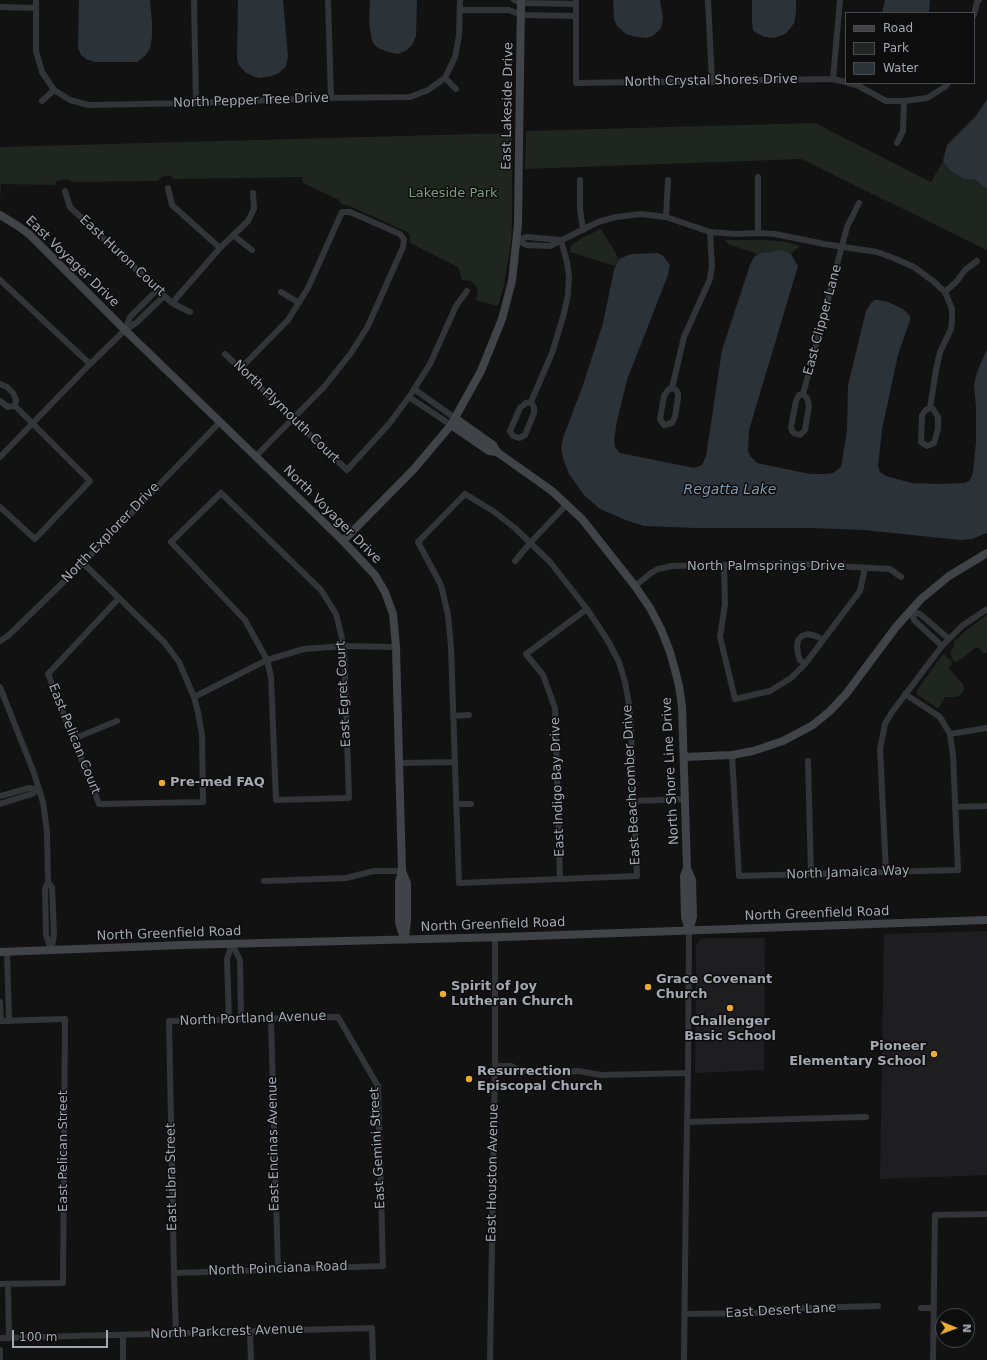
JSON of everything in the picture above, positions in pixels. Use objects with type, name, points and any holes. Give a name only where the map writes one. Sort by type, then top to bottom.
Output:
[{"type":"street","points":[[36,0],[36,51],[42,72],[54,90],[42,101]]},
{"type":"street","points":[[194,0],[196,103]]},
{"type":"street","points":[[328,0],[331,98]]},
{"type":"street","points":[[456,89],[445,78],[455,58],[460,0]]},
{"type":"street","points":[[708,0],[712,82]]},
{"type":"street","points":[[833,79],[840,0]]},
{"type":"street","points":[[460,10],[509,10],[521,15],[576,16],[576,2],[519,1]]},
{"type":"street","name":"East Lakeside Drive","points":[[343,540],[414,469],[453,421],[482,371],[498,330],[512,281],[517,240],[521,15],[519,1]]},
{"type":"street","points":[[975,12],[977,1]]},
{"type":"street","points":[[0,7],[36,8]]},
{"type":"street","name":"North Crystal Shores Drive","points":[[576,16],[576,83],[833,79],[845,82]]},
{"type":"street","name":"North Pepper Tree Drive","points":[[54,90],[70,100],[88,105],[410,97],[428,90],[445,78]]},
{"type":"street","name":"North Crystal Shores Drive","points":[[852,84],[857,85],[886,101],[904,101],[927,98],[947,84]]},
{"type":"street","points":[[897,143],[903,131],[904,101]]},
{"type":"street","points":[[758,177],[758,233]]},
{"type":"street","points":[[580,180],[580,209],[583,230]]},
{"type":"street","points":[[666,217],[668,180]]},
{"type":"street","points":[[168,188],[172,204],[220,248]]},
{"type":"street","name":"East Huron Court","points":[[65,191],[70,206],[157,290],[172,303],[190,312]]},
{"type":"street","points":[[172,303],[220,248],[248,221],[254,209],[253,193]]},
{"type":"street","name":"East Clipper Lane","points":[[803,394],[808,398],[810,406],[805,430],[800,435],[794,434],[791,427],[796,401],[800,395],[803,394],[847,227],[859,204]]},
{"type":"street","points":[[241,368],[288,320],[308,288],[342,212],[350,212],[400,234],[404,239],[403,246],[368,326],[351,353],[324,387],[256,456]]},
{"type":"street","points":[[517,240],[526,245],[550,246],[598,222],[616,217],[641,214],[666,217],[710,232],[774,234],[824,244],[877,252],[896,259],[914,267],[933,281],[945,292],[952,309],[951,329],[940,352],[930,408],[922,415],[921,442],[927,446],[934,443],[938,429],[938,417],[933,409],[930,408]]},
{"type":"street","name":"East Voyager Drive","points":[[0,215],[29,234],[125,330]]},
{"type":"street","points":[[672,388],[675,389],[678,394],[675,417],[672,423],[664,425],[660,419],[664,396],[668,390],[672,388],[684,337],[710,279],[712,266],[710,232]]},
{"type":"street","points":[[233,235],[252,250]]},
{"type":"street","points":[[531,402],[552,353],[568,295],[569,277],[567,262],[561,240]]},
{"type":"street","points":[[945,292],[957,281],[965,270],[977,260]]},
{"type":"street","points":[[0,280],[90,364]]},
{"type":"street","points":[[125,330],[130,318],[157,290]]},
{"type":"street","points":[[453,421],[409,397],[430,364],[456,306],[467,291]]},
{"type":"street","points":[[281,292],[299,302]]},
{"type":"street","points":[[0,457],[90,364],[125,330],[136,323],[164,296]]},
{"type":"street","name":"North Voyager Drive","points":[[125,330],[343,540],[375,575],[385,592],[393,614],[396,647],[402,870],[406,883],[407,921],[404,939]]},
{"type":"street","name":"North Plymouth Court","points":[[225,354],[347,470],[389,424],[409,397]]},
{"type":"street","points":[[0,384],[7,387],[13,393],[16,400],[16,406],[90,481],[35,539],[0,507]]},
{"type":"street","points":[[414,389],[453,421]]},
{"type":"street","points":[[0,401],[8,407],[16,406]]},
{"type":"street","points":[[531,402],[534,407],[534,413],[525,435],[519,438],[513,436],[510,431],[520,408],[526,403],[531,402]]},
{"type":"street","name":"North Shore Line Drive","points":[[453,421],[489,451],[497,452],[534,477],[567,504],[592,530],[635,586],[650,608],[661,629],[670,652],[680,697],[684,757],[687,868],[692,880],[693,917],[689,930]]},
{"type":"street","name":"North Explorer Drive","points":[[0,641],[8,636],[83,563],[220,422]]},
{"type":"street","name":"East Egret Court","points":[[221,493],[321,590],[336,614],[344,646],[349,798],[276,800],[271,677],[267,660],[245,620],[171,542],[221,493]]},
{"type":"street","name":"East Beachcomber Drive","points":[[453,716],[451,647],[448,616],[441,585],[418,542],[465,494],[493,511],[515,528],[550,562],[587,609],[608,641],[619,662],[624,682],[629,704],[631,728],[637,876],[560,879]]},
{"type":"street","points":[[515,561],[567,504]]},
{"type":"street","points":[[684,757],[732,755],[753,752],[775,745],[803,731],[822,717],[846,694],[896,627],[921,599],[941,581],[987,553]]},
{"type":"street","points":[[83,563],[164,642],[179,662],[194,697],[267,660],[304,649],[344,646],[396,647]]},
{"type":"street","name":"North Palmsprings Drive","points":[[635,586],[651,573],[665,567],[724,565],[799,564],[890,569],[901,577]]},
{"type":"street","points":[[724,565],[725,604],[720,637],[735,699],[770,691],[791,678],[805,664],[860,591],[865,568]]},
{"type":"street","name":"East Pelican Court","points":[[119,598],[48,674],[99,804],[203,802],[202,735],[194,697]]},
{"type":"street","name":"East Indigo Bay Drive","points":[[560,879],[555,708],[543,675],[526,654],[587,609]]},
{"type":"street","points":[[886,872],[880,749],[885,724],[905,694],[942,646],[962,626],[987,609]]},
{"type":"street","points":[[909,611],[920,614],[949,639]]},
{"type":"street","points":[[909,611],[915,620],[942,646]]},
{"type":"street","points":[[805,664],[800,660],[798,654],[798,640],[802,636],[808,634],[823,640]]},
{"type":"street","points":[[0,687],[34,773],[46,817],[48,882],[52,887],[53,895],[54,934],[51,950]]},
{"type":"street","points":[[905,694],[940,717],[950,734],[953,755],[955,807],[987,806]]},
{"type":"street","points":[[469,715],[453,716],[459,883],[560,879]]},
{"type":"street","points":[[73,739],[117,721]]},
{"type":"street","points":[[950,734],[987,728]]},
{"type":"street","name":"North Jamaica Way","points":[[732,755],[739,876],[958,870],[955,807]]},
{"type":"street","points":[[808,760],[811,874]]},
{"type":"street","points":[[399,763],[454,762]]},
{"type":"street","points":[[0,796],[29,788],[39,789]]},
{"type":"street","points":[[0,804],[32,794],[39,789]]},
{"type":"street","points":[[634,801],[685,799]]},
{"type":"street","points":[[456,804],[471,804]]},
{"type":"street","points":[[264,881],[346,878],[374,871],[402,870]]},
{"type":"street","name":"North Greenfield Road","points":[[3,952],[987,920]]},
{"type":"street","points":[[684,1360],[689,930]]},
{"type":"street","name":"East Houston Avenue","points":[[490,1360],[495,1066],[495,937]]},
{"type":"street","points":[[232,944],[240,960],[241,1019]]},
{"type":"street","points":[[229,1020],[227,959],[232,944]]},
{"type":"street","points":[[0,1002],[0,1021],[9,1020],[3,952]]},
{"type":"street","name":"North Portland Avenue","points":[[169,1021],[338,1017]]},
{"type":"street","name":"East Gemini Street","points":[[338,1017],[378,1086],[383,1266]]},
{"type":"street","name":"East Pelican Street","points":[[8,1284],[63,1282],[65,1019],[9,1020]]},
{"type":"street","name":"East Encinas Avenue","points":[[271,1019],[278,1269]]},
{"type":"street","name":"East Libra Street","points":[[169,1021],[176,1333]]},
{"type":"street","points":[[495,1066],[511,1066],[521,1071],[561,1073],[578,1071],[601,1075],[688,1073]]},
{"type":"street","points":[[687,1122],[866,1117]]},
{"type":"street","points":[[933,1360],[935,1215],[987,1214]]},
{"type":"street","name":"North Poinciana Road","points":[[174,1273],[383,1266]]},
{"type":"street","points":[[0,1284],[8,1284],[9,1338]]},
{"type":"street","name":"East Desert Lane","points":[[685,1314],[756,1313],[773,1309],[878,1306]]},
{"type":"street","points":[[921,1308],[934,1308]]},
{"type":"street","name":"North Parkcrest Avenue","points":[[0,1338],[123,1336],[176,1333],[372,1328],[373,1360]]},
{"type":"street","points":[[250,1332],[251,1360]]},
{"type":"street","points":[[123,1336],[123,1360]]},
{"type":"street","points":[[0,1350],[0,1360]]},
{"type":"shaded area","name":"Pioneer Elementary School","points":[[987,931],[987,1175],[880,1179],[884,934]]},
{"type":"shaded area","name":"Challenger Basic School","points":[[701,938],[765,938],[764,1070],[695,1073],[696,946]]},
{"type":"green space","points":[[815,123],[931,182],[943,161],[949,170],[964,179],[974,179],[987,189],[987,250],[801,159],[525,169],[526,131]]},
{"type":"green space","name":"Lakeside Park","points":[[512,133],[511,243],[504,285],[498,306],[476,300],[478,289],[471,281],[462,280],[458,267],[410,243],[410,236],[407,232],[350,206],[341,204],[339,200],[303,183],[302,177],[174,179],[170,176],[166,176],[162,177],[158,181],[73,182],[67,179],[57,181],[55,185],[1,184],[0,200],[0,147]]},
{"type":"green space","points":[[601,229],[619,259],[615,266],[570,252],[570,246]]},
{"type":"green space","points":[[724,240],[767,240],[787,242],[800,246],[791,254],[773,251],[757,255],[730,245]]},
{"type":"green space","points":[[987,615],[987,653],[983,653],[979,648],[975,648],[960,660],[955,662],[950,652],[954,647],[954,642],[964,632]]},
{"type":"green space","points":[[943,654],[951,660],[952,665],[949,669],[963,684],[964,690],[957,697],[945,697],[938,709],[917,694],[917,690]]},
{"type":"water","points":[[79,0],[150,0],[152,37],[150,48],[146,55],[137,62],[95,62],[86,59],[81,55],[78,48]]},
{"type":"water","points":[[238,0],[283,0],[288,57],[286,66],[279,73],[272,76],[258,78],[246,73],[239,65],[237,59]]},
{"type":"water","points":[[370,0],[417,0],[416,36],[412,45],[407,50],[398,54],[378,48],[374,44],[369,24]]},
{"type":"water","points":[[613,0],[660,0],[663,18],[661,28],[654,35],[647,38],[626,34],[617,26],[614,19]]},
{"type":"water","points":[[752,0],[796,0],[794,23],[785,34],[774,38],[765,37],[756,33],[753,30],[752,22]]},
{"type":"water","points":[[885,0],[930,0],[929,12],[882,12]]},
{"type":"water","points":[[987,99],[987,189],[974,179],[964,179],[949,170],[943,161],[947,145],[976,116]]},
{"type":"water","name":"Regatta Lake","points":[[781,250],[791,254],[798,266],[749,430],[748,451],[750,456],[757,463],[810,474],[833,473],[841,467],[847,431],[848,385],[866,311],[875,300],[888,302],[903,309],[910,316],[910,320],[898,355],[882,429],[878,466],[880,472],[886,476],[912,483],[938,484],[964,483],[969,481],[973,472],[976,443],[976,407],[974,385],[977,372],[987,349],[987,533],[972,539],[960,540],[864,530],[644,526],[600,509],[584,495],[569,474],[561,448],[563,438],[583,385],[603,323],[614,270],[619,259],[631,254],[658,253],[663,256],[670,265],[668,275],[627,380],[617,421],[614,440],[615,447],[620,453],[694,468],[702,465],[706,456],[722,350],[750,265],[754,257],[761,253]]},
{"type":"place","name":"Pre-med FAQ","points":[[162,783]]},
{"type":"place","name":"Grace Covenant Church","points":[[648,987]]},
{"type":"place","name":"Spirit of Joy Lutheran Church","points":[[443,994]]},
{"type":"place","name":"Challenger Basic School","points":[[730,1008]]},
{"type":"place","name":"Pioneer Elementary School","points":[[934,1054]]},
{"type":"place","name":"Resurrection Episcopal Church","points":[[469,1079]]}]
